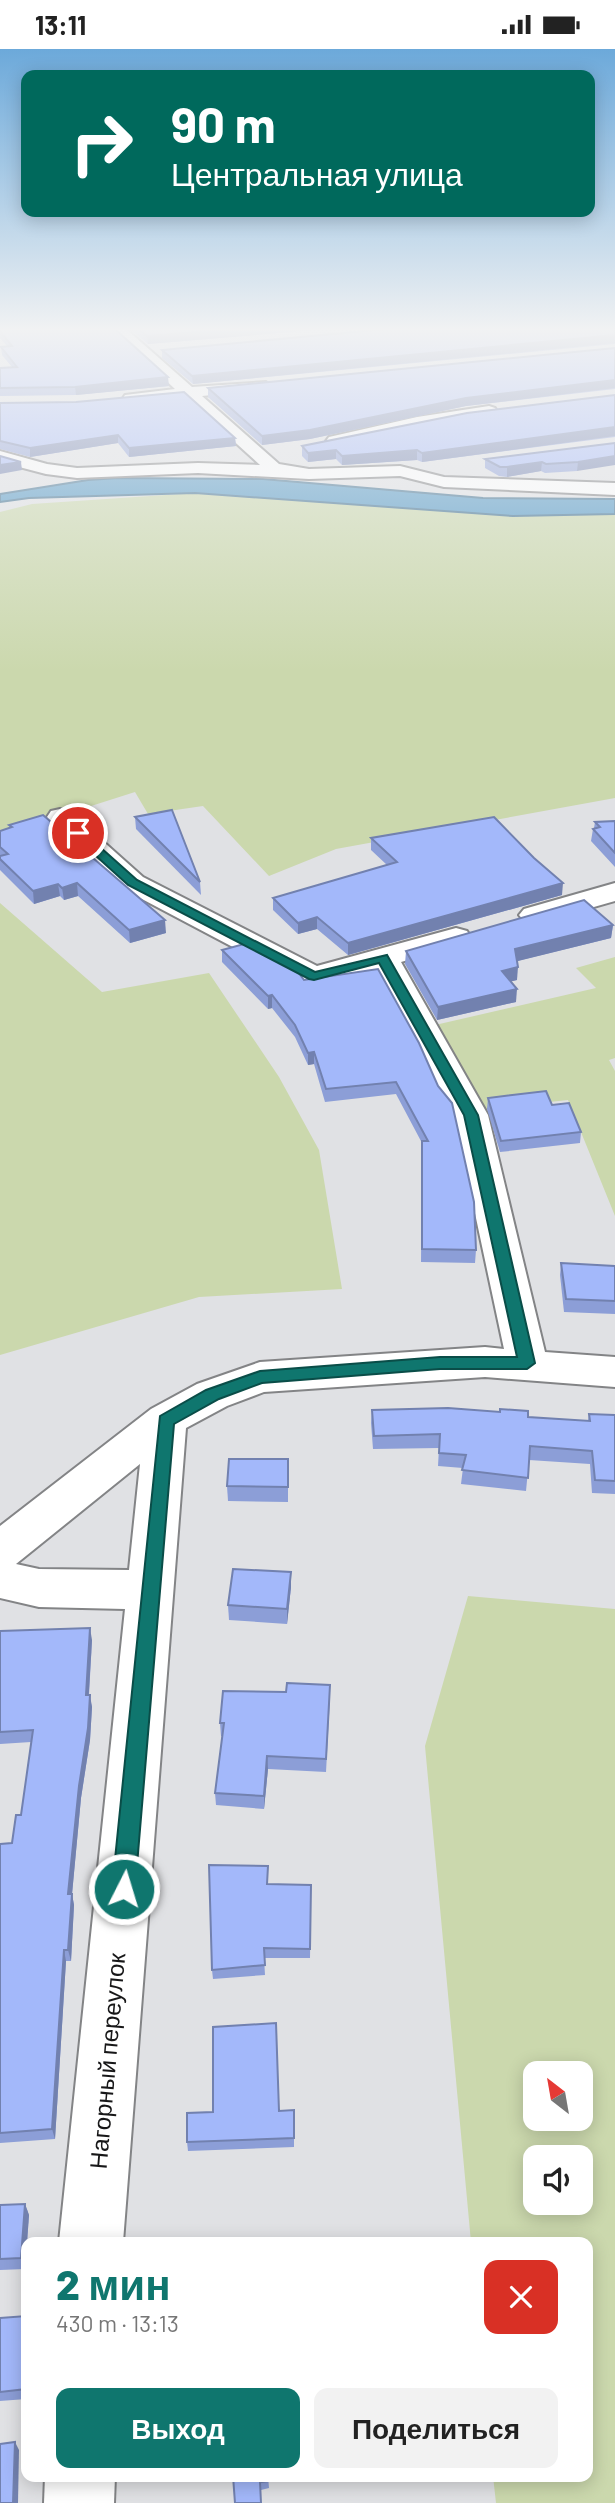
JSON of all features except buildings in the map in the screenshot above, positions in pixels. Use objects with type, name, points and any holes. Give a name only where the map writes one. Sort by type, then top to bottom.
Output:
[{"type":"street","points":[[246,444],[281,470]]},
{"type":"street","points":[[257,454],[283,450]]},
{"type":"street","points":[[0,456],[46,469],[77,473]]},
{"type":"street","points":[[8,478],[185,468],[281,470],[309,474],[400,471],[454,464]]},
{"type":"street","points":[[400,471],[444,482],[615,489]]},
{"type":"street","points":[[60,817],[132,883],[314,977],[615,892]]},
{"type":"street","points":[[383,958],[471,1115],[527,1363]]},
{"type":"street","points":[[0,1551],[166,1420],[212,1395],[260,1377],[440,1363],[527,1363],[615,1372]]},
{"type":"street","name":"Нагорный переулок","points":[[91,2237],[166,1420]]},
{"type":"street","points":[[0,1580],[39,1588],[151,1590]]},
{"type":"street","points":[[79,2503],[80,2482]]},
{"type":"green space","points":[[195,493],[513,516],[615,514],[615,798],[336,849],[269,876],[203,806],[148,814],[135,792],[0,835],[0,512],[32,504]]},
{"type":"green space","points":[[0,903],[102,992],[209,973],[279,1077],[319,1150],[342,1289],[199,1297],[0,1355]]},
{"type":"green space","points":[[615,957],[615,1058],[609,1060],[615,1071],[615,1216],[568,1100],[486,1109],[464,1104],[422,1028],[596,988],[576,968]]},
{"type":"green space","points":[[468,1596],[615,1609],[615,2503],[496,2503],[494,2482],[593,2482],[593,2237],[471,2237],[425,1746]]},
{"type":"water","points":[[118,478],[263,479],[483,498],[615,499],[615,514],[513,516],[195,493],[29,498],[0,502],[0,494]]},
{"type":"route","points":[[78,833],[132,883],[314,977],[383,958],[471,1115],[527,1363],[440,1363],[260,1377],[212,1395],[166,1420],[124,1889]]}]
